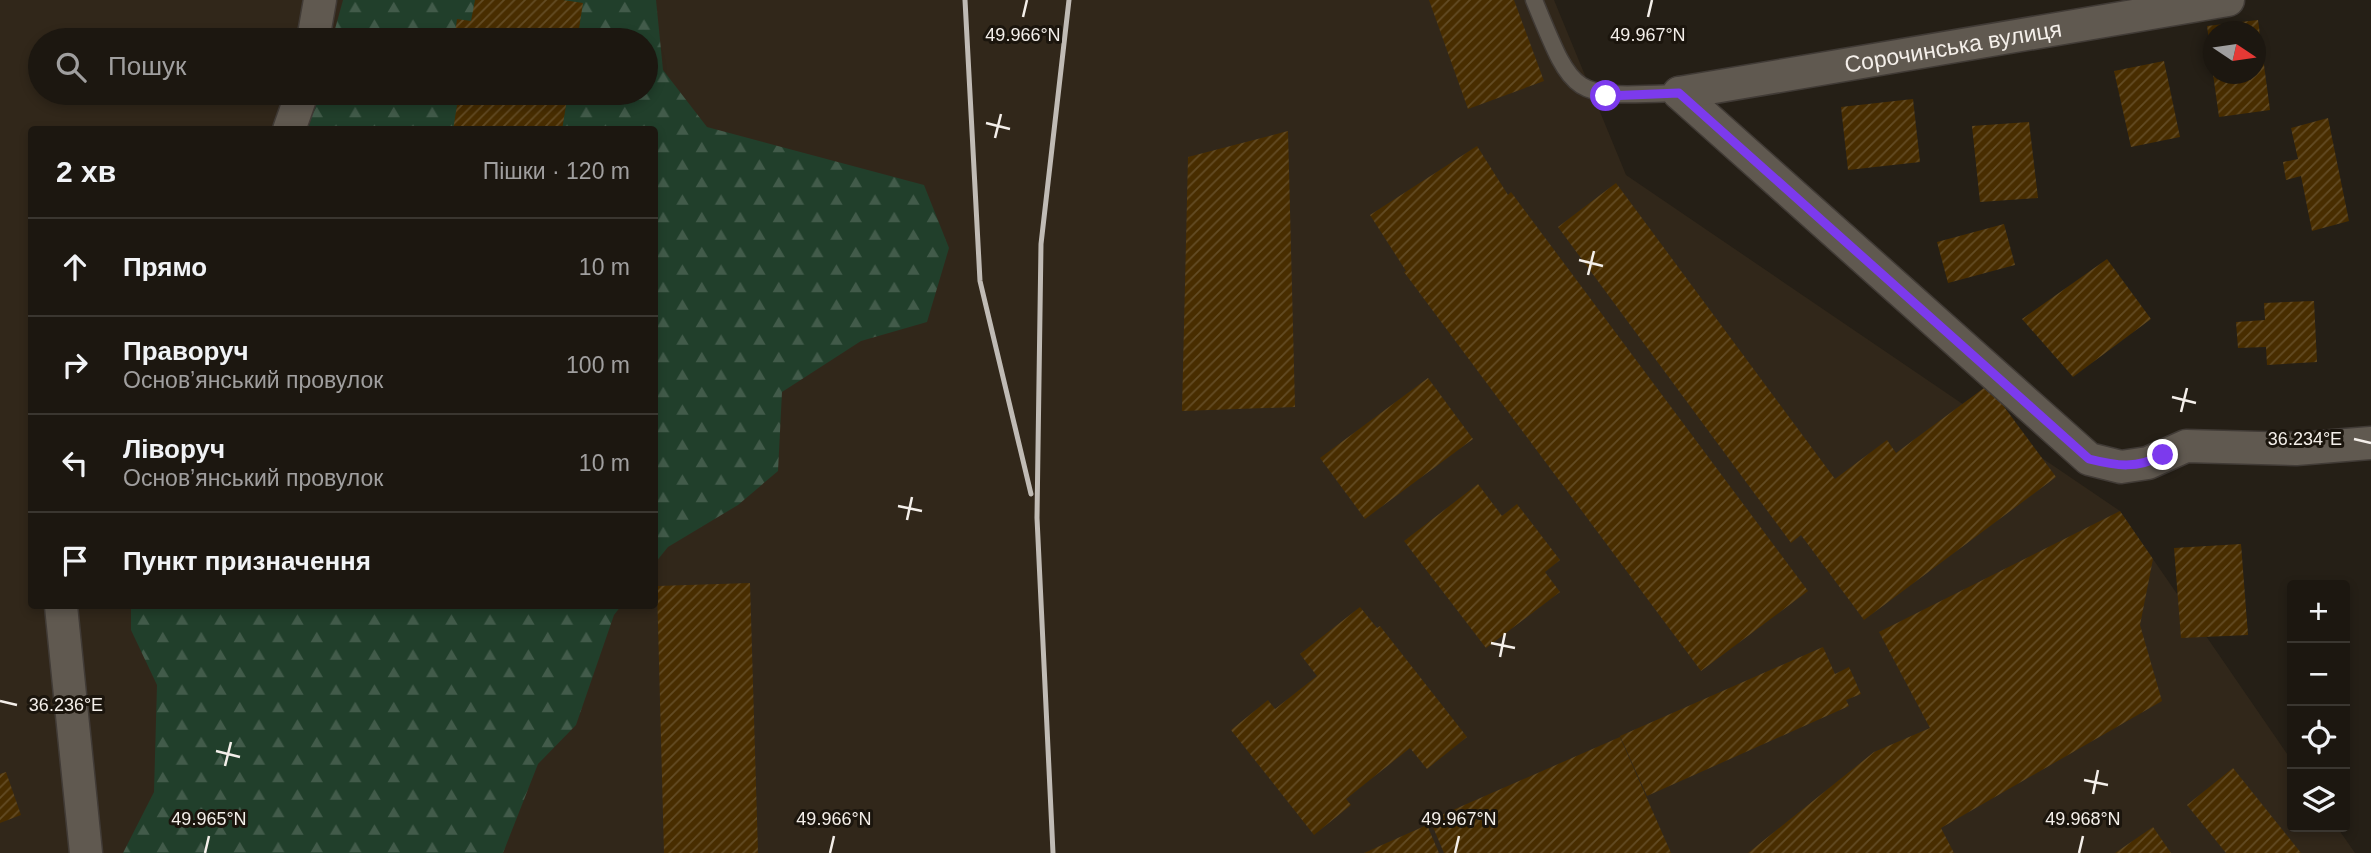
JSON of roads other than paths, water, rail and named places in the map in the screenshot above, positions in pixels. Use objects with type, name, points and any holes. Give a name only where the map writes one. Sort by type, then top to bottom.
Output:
[{"type":"street","points":[[315,28],[320,0]]},
{"type":"street","name":"Сорочинська вулиця","points":[[1679,93],[2228,0]]},
{"type":"street","points":[[1679,93],[2089,459],[2121,467],[2148,463],[2186,446],[2296,449],[2371,443]]},
{"type":"street","points":[[290,126],[298,105]]},
{"type":"street","points":[[61,609],[86,853]]},
{"type":"lane","points":[[1534,0],[1560,63],[1583,89],[1606,96],[1679,93]]},
{"type":"railway","points":[[965,0],[980,281],[1031,494]]},
{"type":"railway","points":[[1053,853],[1037,518],[1041,244],[1069,0]]}]
